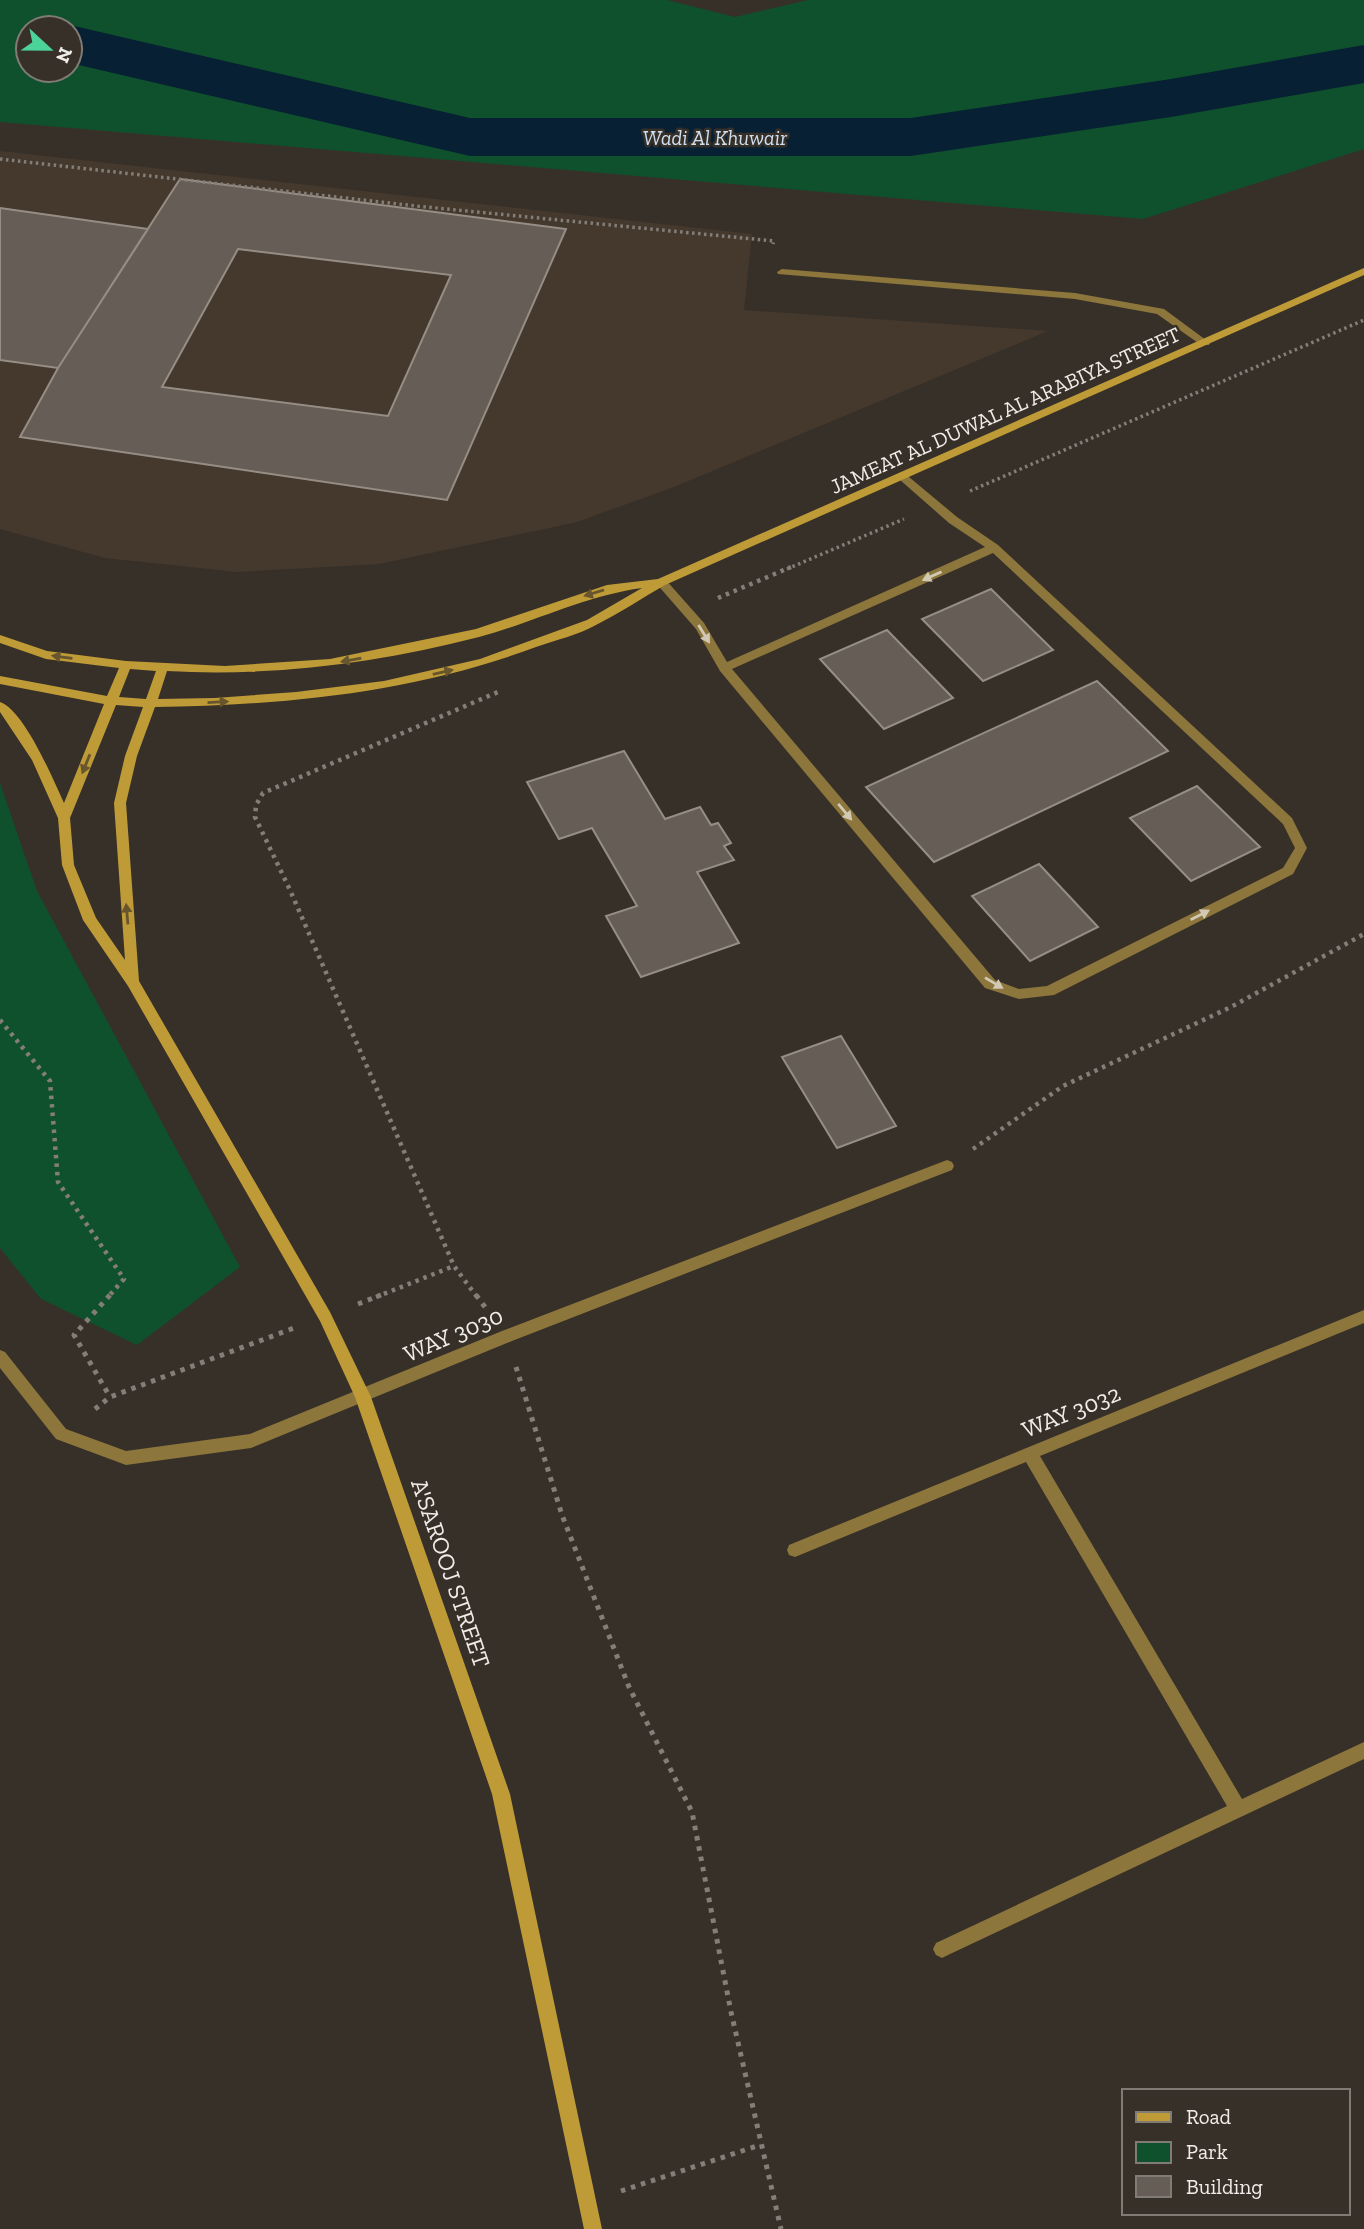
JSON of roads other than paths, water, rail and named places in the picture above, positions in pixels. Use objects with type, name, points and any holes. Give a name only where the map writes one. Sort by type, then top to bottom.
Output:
[{"type":"main road","name":"JAMEAT AL DUWAL AL ARABIYA STREET","points":[[0,680],[112,701],[215,702],[296,696],[384,685],[482,663],[592,623],[661,582],[1364,271]]},
{"type":"main road","name":"JAMEAT AL DUWAL AL ARABIYA STREET","points":[[0,639],[46,655],[126,665],[225,670],[330,663],[478,633],[607,589],[661,582]]},
{"type":"main road","name":"A'SAROOJ STREET","points":[[126,665],[64,818],[68,865],[90,920],[133,982],[325,1317],[363,1397],[501,1794],[593,2229]]},
{"type":"main road","name":"A'SAROOJ STREET","points":[[133,982],[120,803],[131,756],[163,667]]},
{"type":"main road","points":[[0,706],[7,711],[38,759],[64,818]]},
{"type":"street","points":[[782,272],[1075,296],[1160,311],[1205,343]]},
{"type":"street","points":[[661,582],[700,626],[724,668],[989,984],[1019,994],[1049,991],[1288,871],[1301,848],[1288,821],[994,548],[936,505],[903,476]]},
{"type":"street","points":[[724,668],[994,548]]},
{"type":"street","name":"WAY 3030","points":[[0,1357],[61,1434],[126,1458],[251,1441],[507,1336],[947,1166]]},
{"type":"street","name":"WAY 3032","points":[[795,1550],[1364,1316]]},
{"type":"street","points":[[1029,1452],[1238,1809]]},
{"type":"street","points":[[942,1949],[1364,1750]]},
{"type":"waterway","name":"Wadi Al Khuwair","points":[[84,47],[470,137],[911,137],[1171,98],[1364,64]]}]
